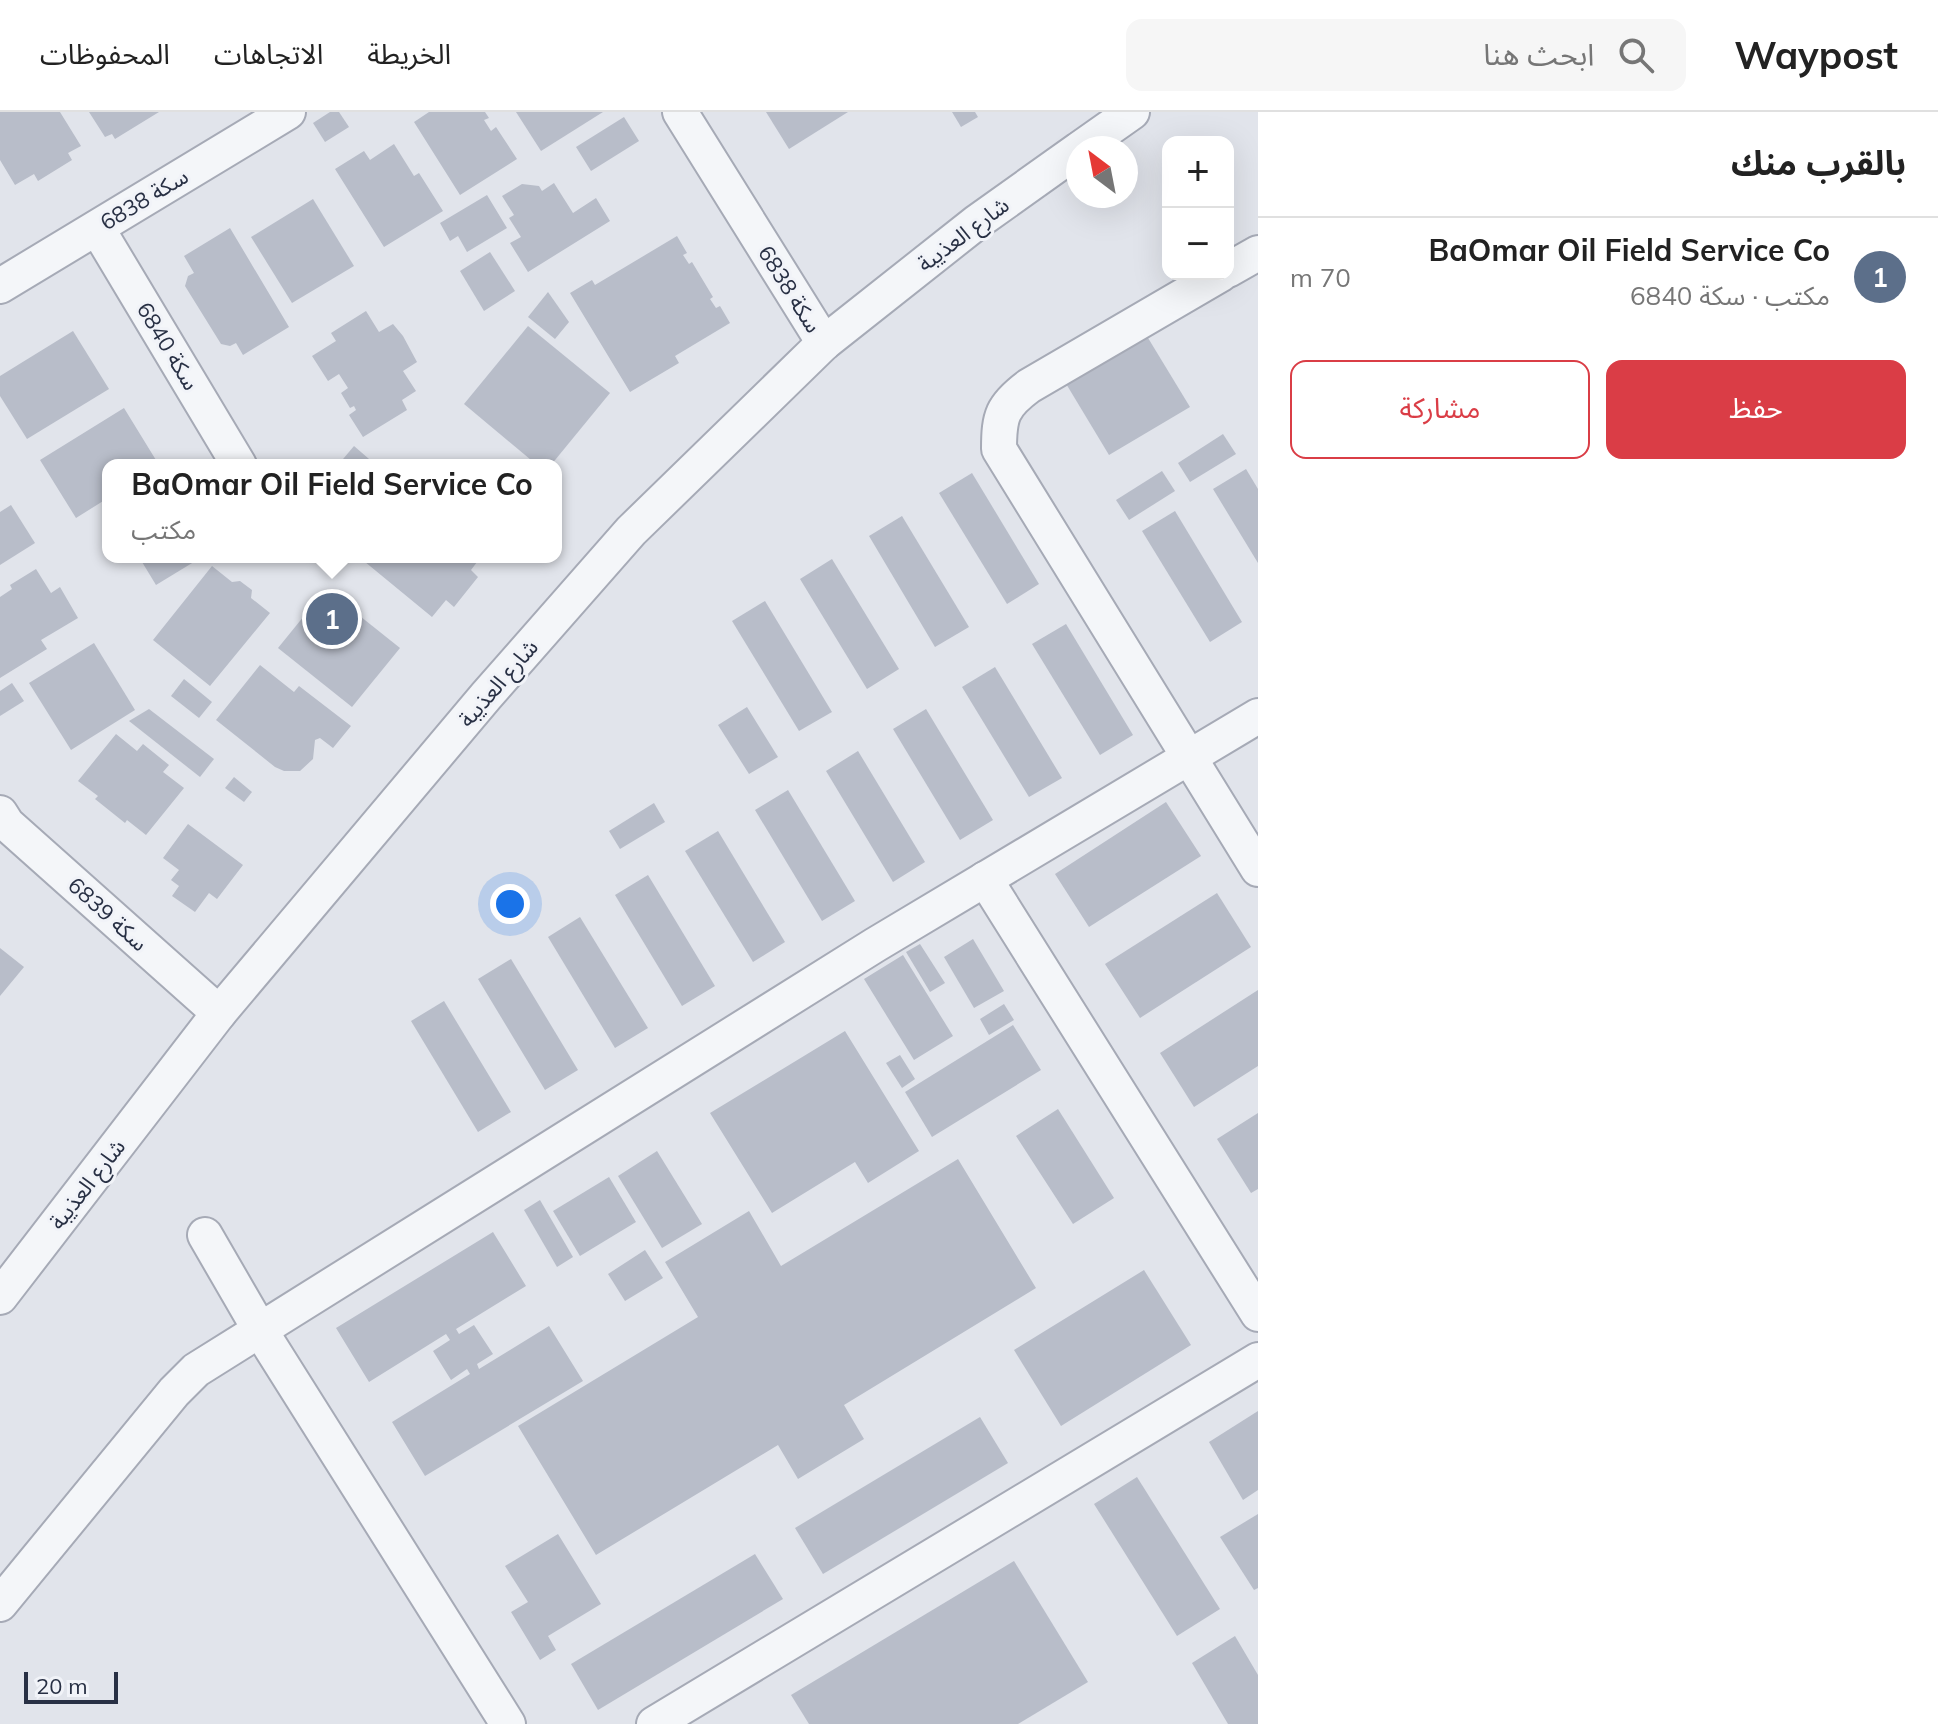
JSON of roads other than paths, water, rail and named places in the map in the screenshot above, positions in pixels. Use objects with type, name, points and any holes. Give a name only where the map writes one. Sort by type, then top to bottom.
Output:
[{"type":"street","name":"سكة 6838","points":[[0,286],[288,112]]},
{"type":"street","name":"سكة 6838","points":[[680,112],[824,343]]},
{"type":"street","name":"شارع العذيبة","points":[[1098,136],[1132,112]]},
{"type":"street","name":"شارع العذيبة","points":[[0,1297],[219,1013],[486,696],[631,531],[824,343],[977,222],[1066,159]]},
{"type":"street","name":"سكة 6840","points":[[97,228],[235,459]]},
{"type":"street","points":[[1234,267],[1258,253]]},
{"type":"street","points":[[1211,280],[1010,400],[999,421],[999,449],[1258,869]]},
{"type":"street","points":[[0,1604],[174,1392],[196,1370],[862,953],[1258,716]]},
{"type":"street","name":"سكة 6839","points":[[2,822],[219,1013]]},
{"type":"street","points":[[985,879],[1258,1314]]},
{"type":"street","points":[[205,1235],[260,1330],[508,1724]]},
{"type":"street","points":[[654,1724],[1258,1360]]},
{"type":"place","name":"BaOmar Oil Field Service Co","points":[[332,619]]}]
